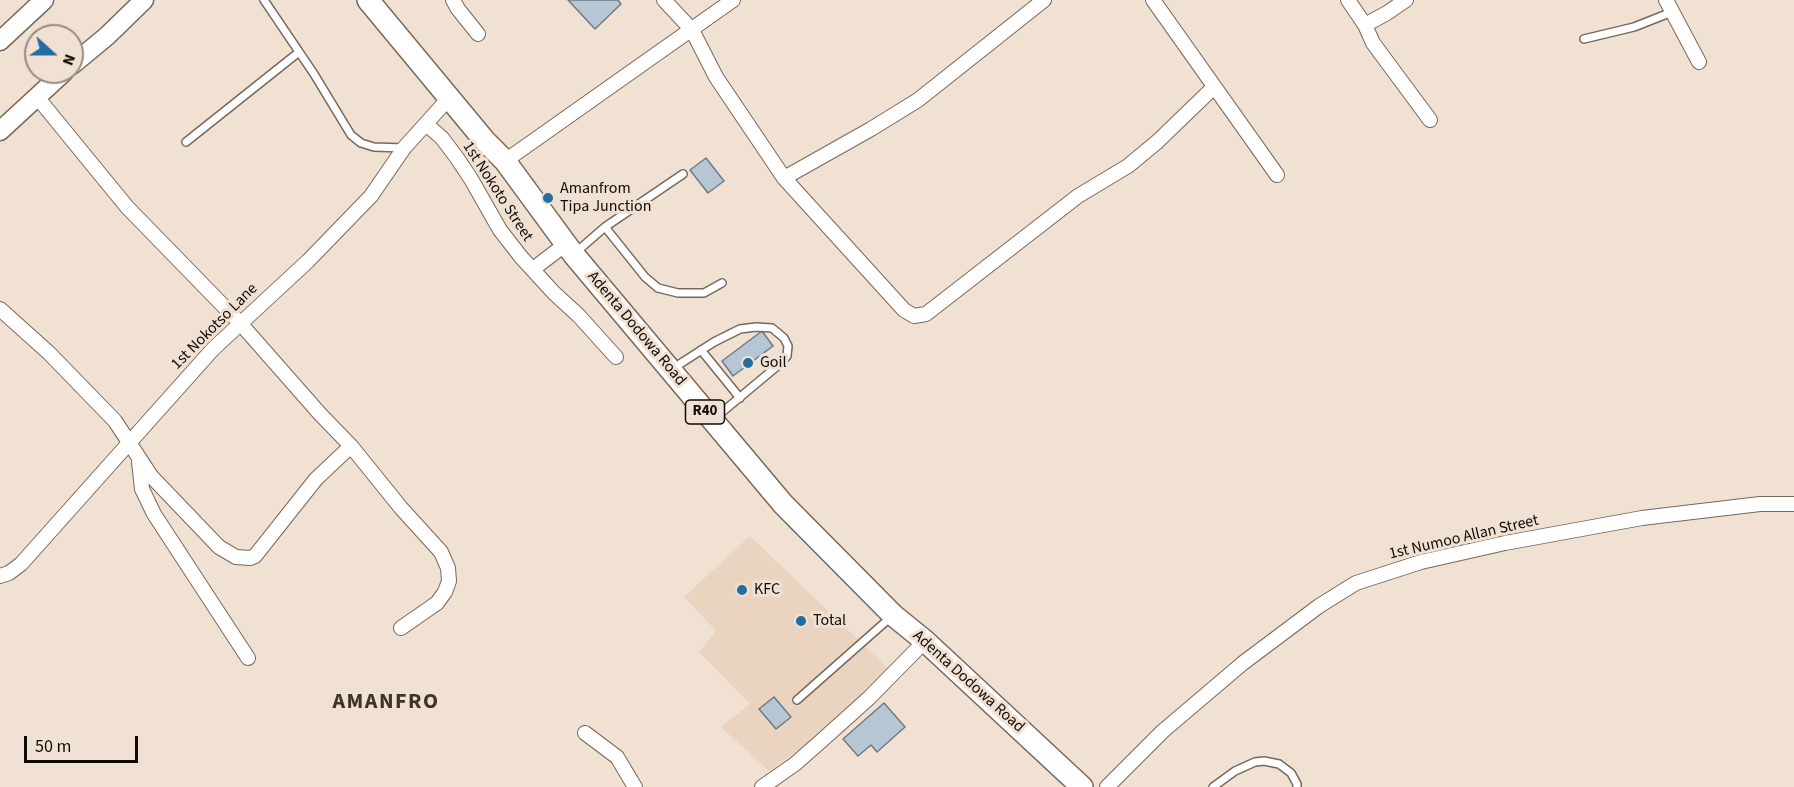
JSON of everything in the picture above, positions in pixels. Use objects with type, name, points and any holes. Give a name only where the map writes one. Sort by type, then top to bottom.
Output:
[{"type":"main road","name":"Adenta Dodowa Road","points":[[368,0],[485,141],[505,161],[570,249],[783,504],[893,615],[925,641],[1082,787]]},
{"type":"street","points":[[0,41],[44,0]]},
{"type":"street","points":[[84,55],[144,0]]},
{"type":"street","points":[[453,0],[478,34]]},
{"type":"street","points":[[664,0],[692,30],[716,77],[784,178],[904,310],[914,316],[926,314],[1078,195],[1128,166],[1157,142],[1214,87]]},
{"type":"street","points":[[505,161],[733,0]]},
{"type":"street","points":[[784,178],[918,100],[1044,0]]},
{"type":"street","points":[[1153,0],[1277,175]]},
{"type":"street","points":[[1348,0],[1365,25],[1373,43],[1430,120]]},
{"type":"street","points":[[1365,25],[1406,0]]},
{"type":"street","points":[[1669,6],[1699,62]]},
{"type":"street","points":[[0,131],[51,84]]},
{"type":"street","points":[[37,97],[127,207],[240,323],[351,446],[401,508],[441,552],[448,568],[449,580],[445,592],[437,603],[401,628]]},
{"type":"street","name":"1st Nokotso Lane","points":[[0,576],[9,573],[21,564],[213,349],[308,261],[371,196],[404,148],[449,98]]},
{"type":"street","name":"1st Nokoto Street","points":[[426,124],[442,138],[457,158],[500,230],[533,269],[616,357]]},
{"type":"street","points":[[533,269],[570,249]]},
{"type":"street","points":[[0,309],[49,353],[115,421],[151,476],[219,547],[236,556],[250,558],[255,556],[316,479],[351,446]]},
{"type":"street","points":[[139,460],[142,489],[154,514],[248,658]]},
{"type":"street","name":"1st Numoo Allan Street","points":[[1107,787],[1163,731],[1243,663],[1319,606],[1356,584],[1421,562],[1597,526],[1642,518],[1760,504],[1794,504]]},
{"type":"street","points":[[762,787],[795,764],[820,742],[925,641]]},
{"type":"street","points":[[585,733],[617,757],[634,787]]},
{"type":"lane","points":[[264,0],[351,135],[361,143],[374,147],[404,148]]},
{"type":"lane","points":[[1584,39],[1634,27],[1669,6]]},
{"type":"lane","points":[[186,142],[299,52]]},
{"type":"lane","points":[[570,249],[683,174]]},
{"type":"lane","points":[[605,227],[645,277],[658,288],[678,293],[704,293],[722,283]]},
{"type":"lane","points":[[670,371],[701,350],[740,329],[772,328],[784,338],[788,346],[787,356],[782,363],[712,420]]},
{"type":"lane","points":[[701,350],[740,398]]},
{"type":"lane","points":[[797,700],[893,615]]},
{"type":"lane","points":[[1213,787],[1235,771],[1255,762],[1264,761],[1279,764],[1291,773],[1297,787]]},
{"type":"shaded area","points":[[750,536],[892,672],[843,718],[769,771],[721,727],[750,704],[699,652],[716,631],[684,597]]},
{"type":"building","points":[[568,0],[618,0],[621,4],[595,29]]},
{"type":"building","points":[[706,158],[724,181],[708,193],[690,170]]},
{"type":"building","points":[[762,331],[773,346],[733,376],[722,361]]},
{"type":"building","points":[[774,697],[791,717],[776,729],[759,709]]},
{"type":"building","points":[[884,703],[905,727],[877,752],[871,745],[858,756],[843,739]]},
{"type":"place","name":"Amanfrom Tipa Junction","points":[[548,198]]},
{"type":"place","name":"Goil","points":[[748,363]]},
{"type":"place","name":"KFC","points":[[742,590]]},
{"type":"place","name":"Total","points":[[801,621]]},
{"type":"district","name":"AMANFRO","points":[[386,703]]}]
